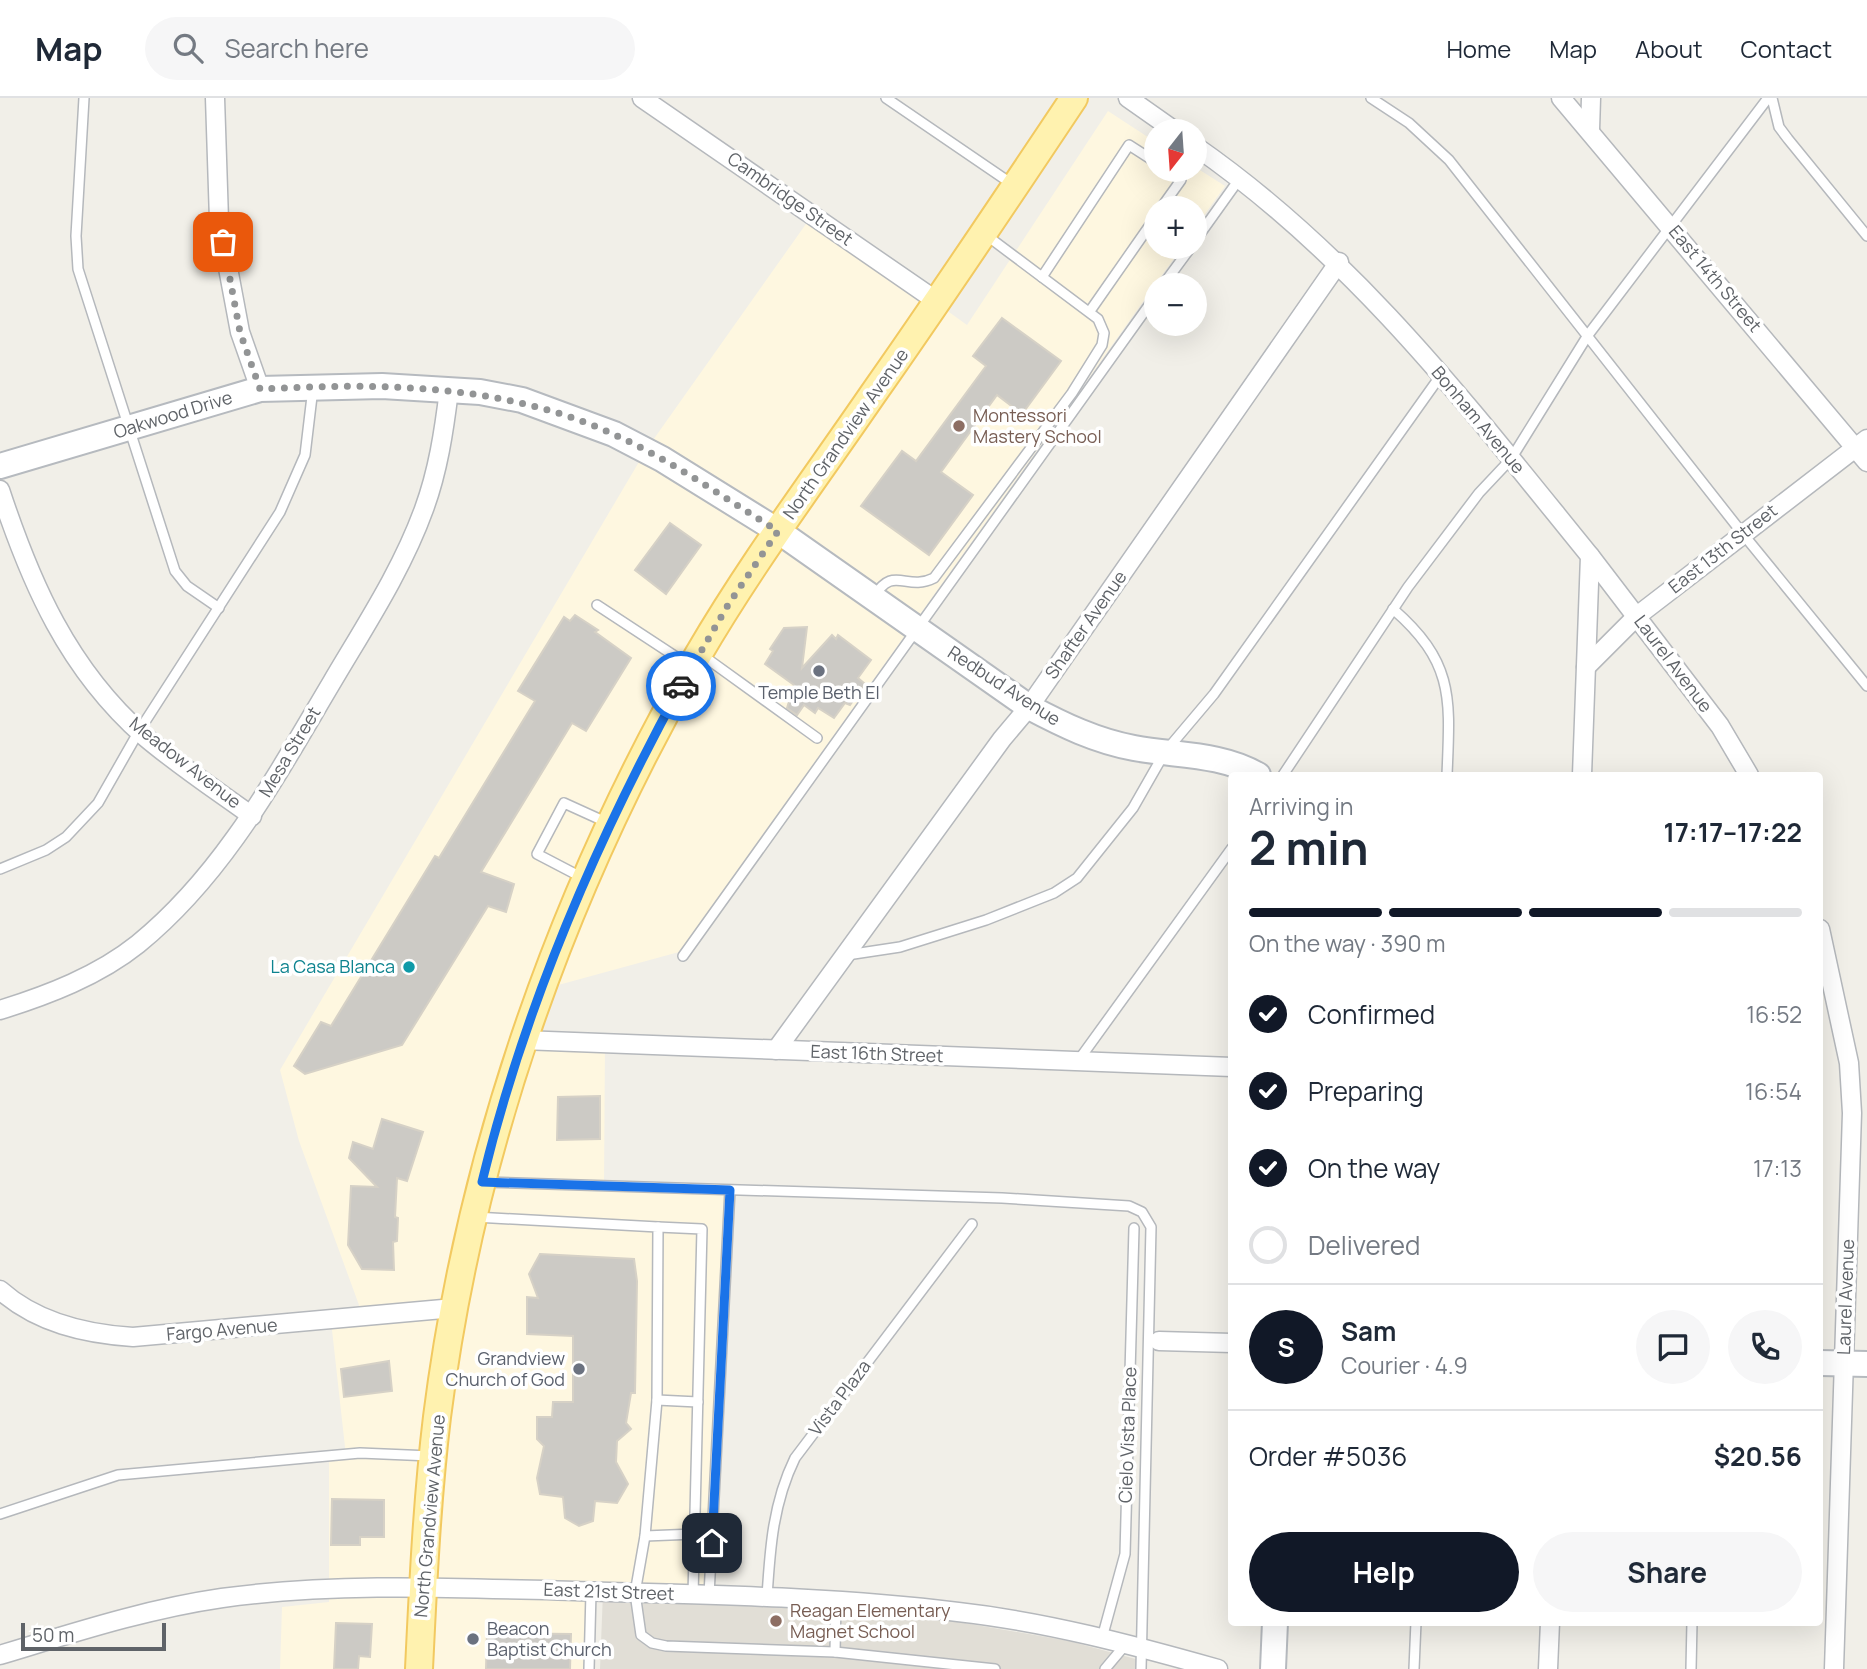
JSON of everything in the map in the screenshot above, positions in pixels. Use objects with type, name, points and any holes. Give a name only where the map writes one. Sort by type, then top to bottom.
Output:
[{"type":"main road","name":"North Grandview Avenue","points":[[419,1669],[433,1456],[454,1308],[473,1217],[522,1040],[586,879],[610,824],[695,660],[778,531],[938,302],[1074,98]]},
{"type":"street","points":[[215,98],[219,220],[240,332],[260,389]]},
{"type":"street","name":"Cambridge Street","points":[[642,98],[938,302]]},
{"type":"street","points":[[1128,98],[1158,119]]},
{"type":"street","name":"East 14th Street","points":[[1562,98],[1671,227],[1861,443],[1867,462]]},
{"type":"street","points":[[1590,130],[1591,98]]},
{"type":"street","name":"Bonham Avenue","points":[[1208,155],[1240,178],[1339,262],[1441,374],[1590,556]]},
{"type":"street","name":"Shafter Avenue","points":[[776,1050],[1002,739],[1029,707],[1339,262]]},
{"type":"street","name":"Oakwood Drive","points":[[0,466],[260,389],[313,386],[449,390],[522,400],[614,434],[662,459],[778,531]]},
{"type":"street","name":"Mesa Street","points":[[0,1010],[76,981],[136,945],[208,876],[252,816],[406,553],[435,477],[449,390]]},
{"type":"street","name":"East 13th Street","points":[[1586,667],[1637,616],[1861,443]]},
{"type":"street","name":"Meadow Avenue","points":[[0,490],[19,548],[49,617],[91,680],[139,731],[252,816]]},
{"type":"street","name":"Redbud Avenue","points":[[778,531],[1029,707],[1097,739],[1212,758],[1252,772]]},
{"type":"street","points":[[1582,772],[1590,556]]},
{"type":"street","name":"Laurel Avenue","points":[[1590,556],[1720,726],[1747,772]]},
{"type":"street","name":"Laurel Avenue","points":[[1823,936],[1849,1063],[1852,1113],[1834,1669]]},
{"type":"street","name":"East 16th Street","points":[[522,1040],[1228,1067]]},
{"type":"street","name":"Fargo Avenue","points":[[0,1290],[52,1322],[104,1335],[133,1337],[454,1308]]},
{"type":"street","points":[[1159,1341],[1228,1343]]},
{"type":"street","name":"East 21st Street","points":[[0,1655],[119,1620],[214,1600],[283,1592],[423,1587],[767,1597],[961,1612],[1102,1638],[1219,1669]]},
{"type":"street","points":[[1273,1669],[1275,1626]]},
{"type":"street","points":[[1548,1669],[1550,1626]]},
{"type":"lane","points":[[84,98],[76,236],[78,269],[175,571],[187,586],[219,608]]},
{"type":"lane","points":[[886,98],[1015,186]]},
{"type":"lane","points":[[1371,98],[1409,124],[1448,160],[1742,534],[1867,686]]},
{"type":"lane","points":[[1770,98],[1779,127],[1867,236]]},
{"type":"lane","points":[[1285,772],[1394,609],[1479,493],[1511,459],[1588,335],[1770,98]]},
{"type":"lane","points":[[1042,277],[1129,145],[1144,155]]},
{"type":"lane","points":[[1207,224],[1240,178]]},
{"type":"lane","points":[[1852,216],[1867,217]]},
{"type":"lane","points":[[873,598],[882,582],[890,579],[916,583],[934,578],[1072,393],[1102,345],[1102,326],[1090,311],[984,234]]},
{"type":"lane","points":[[1090,311],[1144,234]]},
{"type":"lane","points":[[683,956],[1144,312]]},
{"type":"lane","points":[[845,955],[900,947],[1054,893],[1077,878],[1133,808],[1165,752],[1214,694],[1441,374]]},
{"type":"lane","points":[[0,869],[46,850],[66,837],[98,803],[139,731],[280,512],[295,480],[311,427],[313,386]]},
{"type":"lane","points":[[597,605],[695,660],[817,738]]},
{"type":"lane","points":[[1394,609],[1418,631],[1443,671],[1448,703],[1447,772]]},
{"type":"lane","points":[[586,879],[537,854],[564,803],[610,824]]},
{"type":"lane","points":[[1078,1061],[1228,854]]},
{"type":"lane","points":[[482,1182],[1002,1198],[1129,1206],[1150,1221],[1132,1645],[1140,1669]]},
{"type":"lane","points":[[701,1595],[730,1190]]},
{"type":"lane","points":[[473,1217],[702,1229],[695,1534],[701,1595]]},
{"type":"lane","name":"Vista Plaza","points":[[767,1597],[771,1536],[781,1486],[795,1458],[972,1224]]},
{"type":"lane","points":[[658,1227],[657,1400],[645,1536],[635,1593],[642,1635],[652,1643],[666,1646],[835,1651],[995,1669]]},
{"type":"lane","name":"Cielo Vista Place","points":[[1102,1638],[1125,1554],[1134,1228]]},
{"type":"lane","points":[[657,1400],[698,1402]]},
{"type":"lane","points":[[0,1514],[118,1475],[360,1453],[433,1456]]},
{"type":"lane","points":[[645,1536],[695,1534]]},
{"type":"lane","points":[[589,1669],[591,1591]]},
{"type":"lane","points":[[835,1601],[835,1651]]},
{"type":"lane","points":[[1414,1669],[1416,1626]]},
{"type":"lane","points":[[1691,1669],[1692,1626]]},
{"type":"lane","points":[[1105,1669],[1132,1645]]},
{"type":"shaded area","points":[[1108,111],[1144,135],[1144,182],[1208,182],[1208,175],[1225,186],[1207,211],[1207,196],[1144,196],[1144,259],[1173,259],[1163,273],[1144,273],[1144,300],[679,952],[540,990],[522,1040],[605,1044],[604,1186],[727,1193],[712,1595],[589,1592],[586,1669],[280,1669],[282,1607],[329,1602],[329,1461],[346,1456],[331,1321],[363,1316],[299,1141],[280,1070],[646,450],[813,214],[967,325]]},
{"type":"shaded area","name":"Reagan Elementary Magnet School","points":[[603,1592],[832,1600],[1069,1641],[1143,1661],[1143,1669],[600,1669]]},
{"type":"building","points":[[1002,318],[1061,361],[1022,414],[997,395],[941,472],[973,495],[929,555],[861,506],[902,451],[916,461],[986,366],[973,356]]},
{"type":"building","points":[[670,523],[701,545],[666,594],[635,570]]},
{"type":"building","points":[[575,615],[598,630],[595,632],[631,658],[586,731],[572,723],[481,872],[514,884],[506,912],[488,906],[402,1045],[305,1074],[294,1066],[321,1022],[331,1026],[435,856],[439,858],[535,701],[518,691],[564,617],[570,621]]},
{"type":"building","name":"Temple Beth El","points":[[807,627],[802,668],[832,635],[836,639],[838,635],[871,660],[858,678],[865,684],[850,705],[845,703],[834,718],[818,708],[815,713],[804,705],[797,715],[787,708],[794,685],[765,664],[773,651],[770,649],[784,628]]},
{"type":"building","points":[[600,1096],[600,1139],[557,1140],[558,1097]]},
{"type":"building","points":[[382,1119],[423,1132],[407,1181],[397,1178],[395,1217],[398,1218],[397,1241],[393,1242],[394,1270],[362,1269],[348,1245],[351,1186],[377,1187],[349,1158],[353,1142],[373,1149]]},
{"type":"building","points":[[540,1254],[634,1259],[637,1281],[635,1393],[631,1393],[626,1423],[631,1429],[617,1441],[616,1462],[628,1484],[617,1503],[595,1501],[593,1521],[579,1526],[565,1518],[563,1497],[540,1494],[537,1478],[544,1446],[537,1439],[537,1417],[552,1417],[553,1402],[573,1402],[573,1336],[527,1334],[527,1297],[538,1298],[529,1274]]},
{"type":"building","points":[[389,1361],[392,1391],[344,1397],[341,1369]]},
{"type":"building","points":[[332,1499],[384,1500],[384,1537],[360,1537],[360,1545],[331,1545]]},
{"type":"building","points":[[336,1623],[372,1624],[370,1657],[359,1656],[358,1669],[334,1669]]},
{"type":"building","points":[[487,1633],[571,1634],[570,1669],[486,1669]]},
{"type":"way so far","points":[[223,242],[240,332],[260,389],[383,386],[480,392],[522,400],[569,415],[614,434],[662,459],[778,531],[728,605],[681,686]]},
{"type":"place","name":"Montessori Mastery School","points":[[959,426]]},
{"type":"place","name":"Temple Beth El","points":[[819,671]]},
{"type":"place","name":"La Casa Blanca","points":[[409,967]]},
{"type":"place","name":"Grandview Church of God","points":[[579,1369]]},
{"type":"place","name":"Reagan Elementary Magnet School","points":[[776,1621]]},
{"type":"place","name":"Beacon Baptist Church","points":[[473,1639]]},
{"type":"route","points":[[681,686],[642,757],[564,928],[522,1040],[482,1182],[730,1190],[712,1543]]}]
